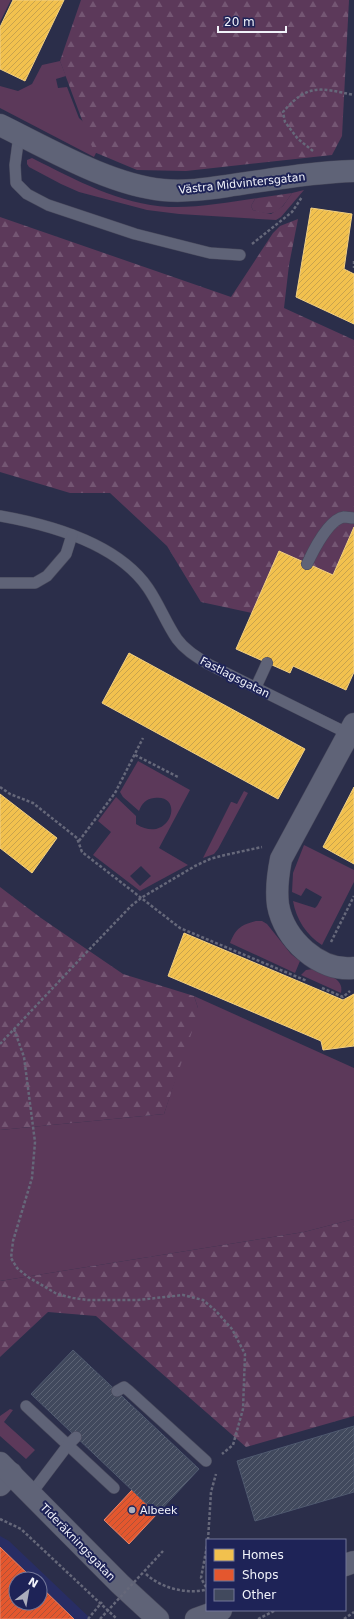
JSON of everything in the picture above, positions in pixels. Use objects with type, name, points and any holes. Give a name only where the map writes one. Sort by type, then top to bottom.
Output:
[{"type":"street","name":"Västra Midvintersgatan","points":[[10,130],[97,172],[127,184],[164,190],[203,189],[354,171]]},
{"type":"street","name":"Fastlagsgatan","points":[[351,729],[281,859],[278,873],[278,905],[282,918],[290,933],[302,947],[321,961],[337,968],[354,968]]},
{"type":"street","name":"Tideräkningsgatan","points":[[4,1474],[31,1494],[120,1584],[158,1619]]},
{"type":"street","points":[[196,1619],[218,1611]]},
{"type":"lane","points":[[10,130],[16,183],[27,194],[48,205],[135,234],[210,254],[240,255]]},
{"type":"lane","name":"Fastlagsgatan","points":[[0,516],[47,526],[72,534],[102,548],[128,567],[148,588],[177,639],[190,653],[208,664],[256,688],[351,729]]},
{"type":"lane","points":[[307,564],[316,546],[335,521],[344,517],[354,518]]},
{"type":"lane","points":[[0,583],[35,583],[47,576],[66,554],[72,534]]},
{"type":"lane","points":[[256,688],[267,663]]},
{"type":"lane","points":[[117,1391],[124,1387],[129,1390],[206,1461]]},
{"type":"lane","points":[[26,1406],[72,1441],[114,1488]]},
{"type":"lane","points":[[31,1494],[72,1441]]},
{"type":"path","points":[[240,255],[270,228],[292,212],[319,174],[313,151],[298,138],[285,122],[283,112],[292,102],[304,94],[320,88],[354,94]]},
{"type":"path","points":[[354,261],[354,268]]},
{"type":"path","points":[[79,841],[115,793],[143,738]]},
{"type":"path","points":[[135,755],[178,777]]},
{"type":"path","points":[[0,787],[10,794],[33,803],[79,841],[82,852],[180,928],[297,977]]},
{"type":"path","points":[[0,1044],[131,906],[141,898],[195,866],[210,859],[267,846],[295,832]]},
{"type":"path","points":[[321,961],[354,896]]},
{"type":"path","points":[[14,1029],[24,1057],[35,1142],[32,1178],[13,1241],[11,1258],[17,1268],[28,1277],[57,1294],[88,1300],[138,1300],[183,1295],[203,1300],[216,1311],[232,1329],[245,1354],[243,1409],[233,1445],[222,1454],[220,1461]]},
{"type":"path","points":[[208,1539],[211,1492],[218,1469]]},
{"type":"path","points":[[0,1519],[21,1529],[117,1619]]},
{"type":"path","points":[[206,1551],[201,1578],[206,1588]]},
{"type":"path","points":[[100,1619],[163,1552]]},
{"type":"path","points":[[142,1571],[152,1580],[167,1587],[197,1592],[206,1590]]},
{"type":"path","points":[[258,1619],[274,1611]]},
{"type":"path","points":[[344,1619],[354,1612]]},
{"type":"shaded area","points":[[0,1536],[9,1541],[41,1571],[8,1571],[8,1611],[48,1611],[48,1578],[91,1619],[0,1619]]},
{"type":"green space","points":[[0,0],[11,0],[0,22]]},
{"type":"green space","points":[[81,0],[349,0],[342,136],[332,155],[186,171],[137,170],[94,152],[60,61]]},
{"type":"green space","points":[[60,61],[66,76],[56,79],[58,88],[67,87],[79,118],[103,139],[94,157],[0,108],[0,86],[18,91],[32,84],[42,65]]},
{"type":"green space","points":[[32,158],[98,190],[151,205],[191,207],[258,198],[255,199],[251,206],[253,210],[271,214],[283,206],[292,193],[304,190],[281,217],[276,220],[179,214],[147,210],[79,192],[29,167],[27,160]]},
{"type":"green space","points":[[292,193],[280,208],[272,213],[253,210],[251,206],[255,199],[258,198]]},
{"type":"green space","points":[[0,217],[231,297],[273,233],[280,226],[298,219],[289,265],[284,308],[354,340],[354,527],[333,575],[252,613],[201,602],[167,546],[110,493],[70,493],[0,472]]},
{"type":"green space","points":[[138,761],[190,790],[159,848],[188,865],[140,891],[93,855],[111,832],[98,821],[116,797],[136,816],[136,824],[148,829],[158,829],[165,824],[170,817],[171,810],[169,803],[164,799],[154,798],[145,802],[139,811],[123,797],[120,792]],"holes":[[[141,866],[151,876],[140,886],[130,876]]]},
{"type":"green space","points":[[244,791],[248,793],[218,849],[214,854],[203,858],[231,802],[237,804]]},
{"type":"green space","points":[[304,845],[354,870],[354,882],[322,945],[307,932],[294,908],[293,901],[315,908],[322,897],[306,888],[301,896],[292,892],[293,873]]},
{"type":"green space","points":[[0,887],[41,918],[123,974],[194,996],[199,1011],[164,1114],[0,1130]]},
{"type":"green space","points":[[262,921],[267,924],[291,954],[300,961],[295,973],[230,943],[234,934],[240,928],[246,924]]},
{"type":"green space","points":[[313,969],[328,974],[337,980],[340,983],[341,993],[301,975],[306,970]]},
{"type":"green space","points":[[194,996],[354,1068],[354,1219],[304,1232],[0,1281],[0,1130],[164,1114],[198,1008]]},
{"type":"green space","points":[[354,1219],[354,1416],[246,1447],[96,1316],[48,1312],[0,1357],[0,1281],[304,1232]]},
{"type":"green space","points":[[10,1409],[13,1410],[4,1422],[35,1450],[26,1459],[0,1436],[0,1416]]},
{"type":"building: Homes","points":[[13,0],[64,0],[25,81],[0,69],[0,27]]},
{"type":"building: Homes","points":[[311,208],[352,214],[344,269],[354,274],[354,324],[296,297]]},
{"type":"building: Homes","points":[[354,527],[354,672],[346,690],[293,666],[290,673],[236,649],[279,551],[333,575]]},
{"type":"building: Homes","points":[[129,653],[305,749],[278,799],[102,703]]},
{"type":"building: Homes","points":[[354,787],[354,864],[323,847]]},
{"type":"building: Homes","points":[[0,794],[57,838],[32,873],[0,848]]},
{"type":"building: Homes","points":[[184,933],[343,1000],[354,994],[354,1046],[323,1050],[321,1041],[168,976]]},
{"type":"building: Shops","points":[[132,1490],[157,1514],[129,1544],[104,1520]]},
{"type":"building: Shops","points":[[0,1547],[25,1571],[8,1571],[8,1611],[48,1611],[48,1594],[74,1619],[0,1619]]},
{"type":"building: Other","points":[[73,1350],[199,1469],[157,1514],[31,1394]]},
{"type":"building: Other","points":[[354,1426],[354,1492],[255,1521],[237,1461]]},
{"type":"place","name":"Albeek","points":[[132,1510]]}]
